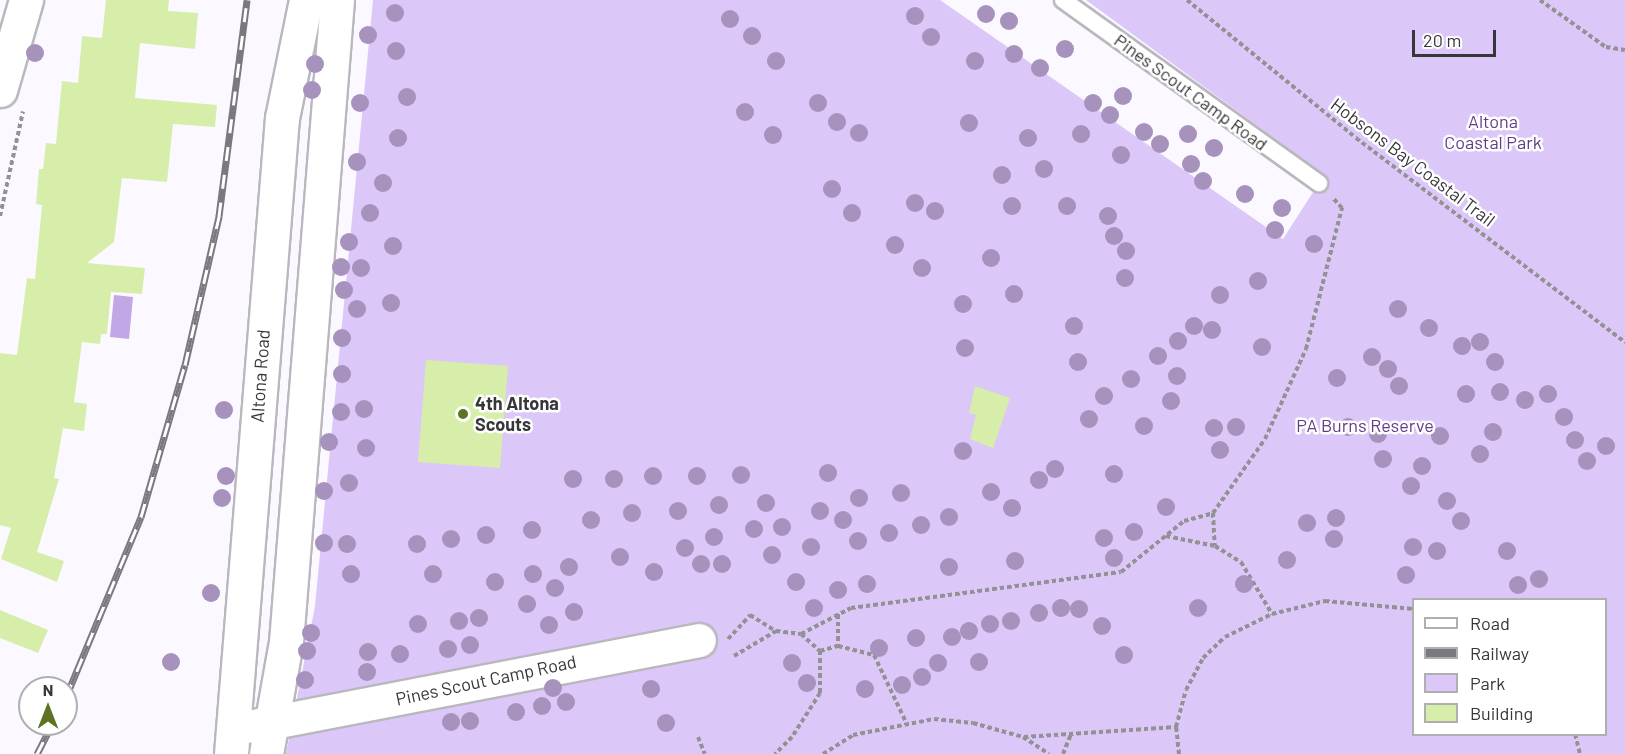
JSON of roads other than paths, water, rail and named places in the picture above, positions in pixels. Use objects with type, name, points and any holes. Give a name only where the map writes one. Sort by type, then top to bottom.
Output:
[{"type":"street","points":[[0,90],[26,0]]},
{"type":"street","name":"Altona Road","points":[[232,741],[282,118],[306,0]]},
{"type":"street","points":[[270,739],[286,642],[337,0]]},
{"type":"street","name":"Pines Scout Camp Road","points":[[232,741],[270,739],[709,644]]},
{"type":"lane","name":"Pines Scout Camp Road","points":[[1062,0],[1319,183]]},
{"type":"railway","points":[[75,676],[141,517],[185,365],[219,216],[247,0]]},
{"type":"railway","points":[[37,754],[46,736]]},
{"type":"place","name":"4th Altona Scouts","points":[[463,414]]},
{"type":"park label","name":"Altona Coastal Park","points":[[1493,132]]},
{"type":"park label","name":"PA Burns Reserve","points":[[1365,425]]}]
